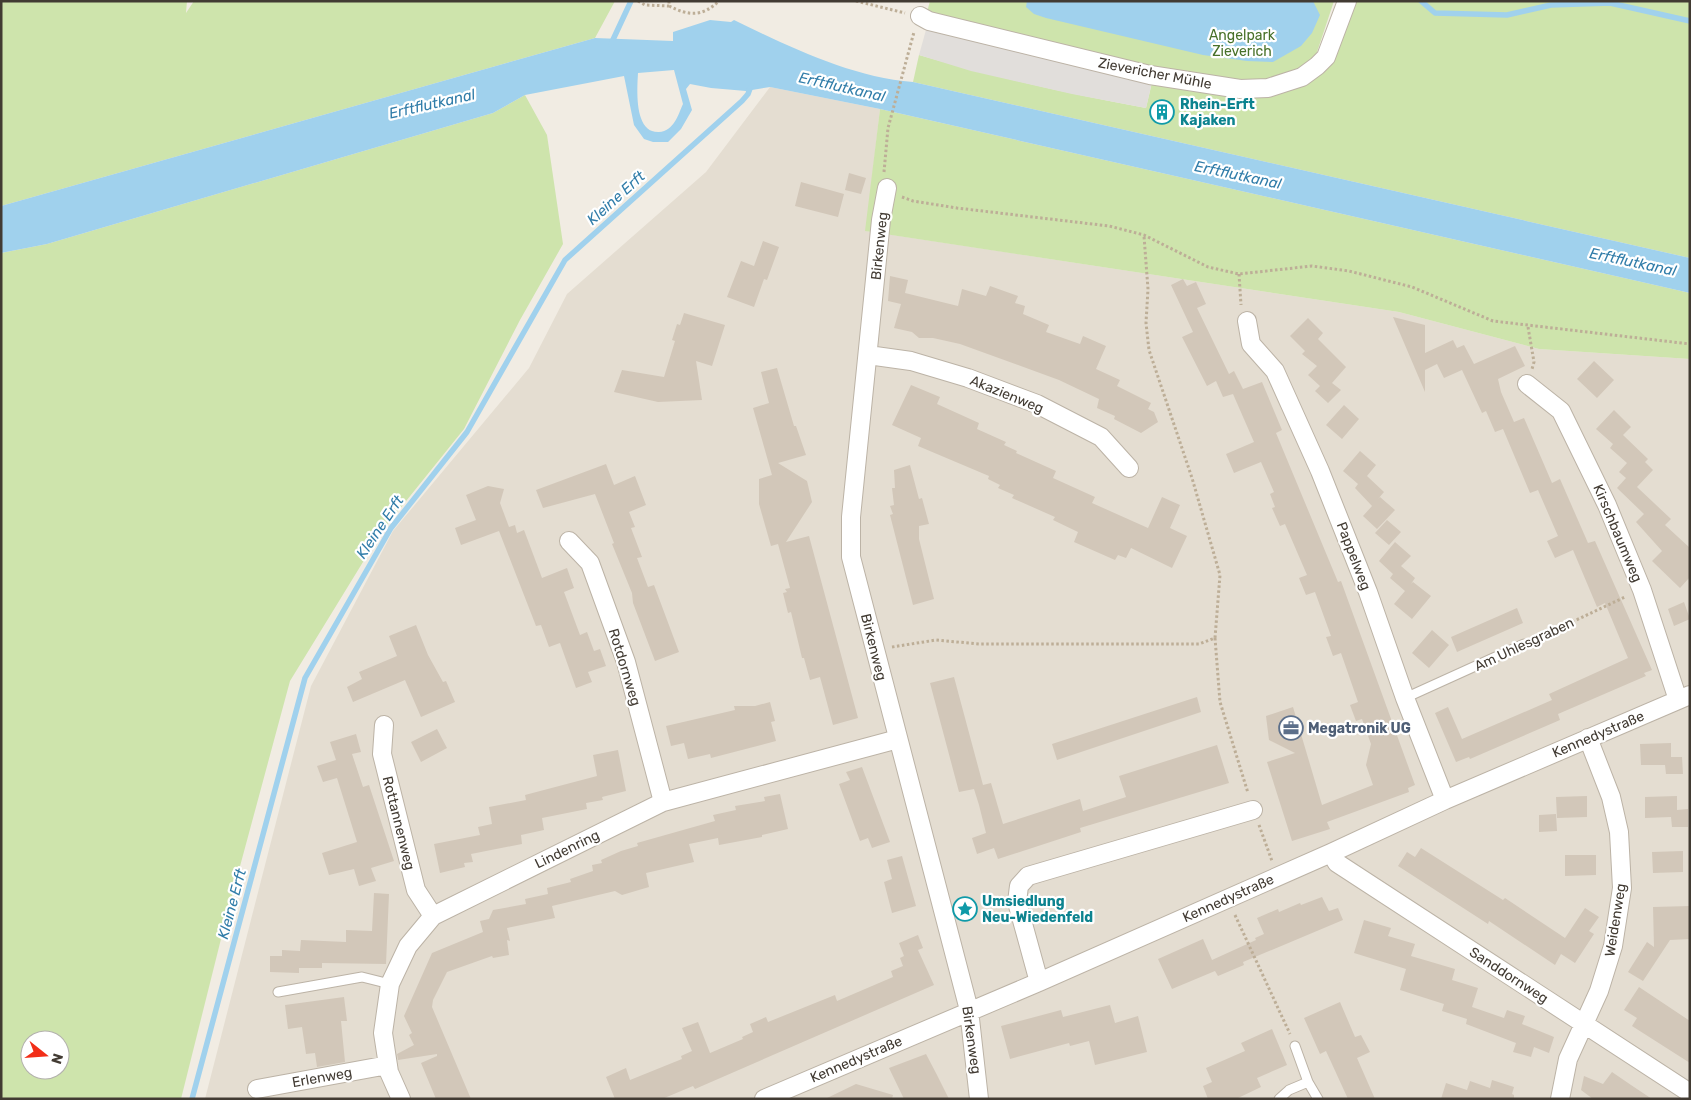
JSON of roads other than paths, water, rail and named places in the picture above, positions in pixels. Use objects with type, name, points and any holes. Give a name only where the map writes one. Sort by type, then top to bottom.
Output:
[{"type":"street","name":"Zievericher Mühle","points":[[920,16],[929,22],[1150,75],[1240,89],[1268,88],[1302,77],[1322,62],[1326,57],[1348,1]]},
{"type":"street","name":"Birkenweg","points":[[887,188],[851,517],[851,557],[969,1010],[979,1099]]},
{"type":"street","name":"Pappelweg","points":[[1247,321],[1251,344],[1275,371],[1320,471],[1368,592],[1405,698],[1445,800]]},
{"type":"street","name":"Akazienweg","points":[[868,355],[912,361],[968,378],[1037,404],[1101,437],[1129,468]]},
{"type":"street","name":"Kirschbaumweg","points":[[1527,384],[1561,411],[1607,505],[1684,698]]},
{"type":"street","name":"Rotdornweg","points":[[569,541],[590,563],[626,662],[663,802]]},
{"type":"street","name":"Kennedystraße","points":[[764,1099],[969,1010],[1039,982],[1331,853],[1445,800],[1684,698]]},
{"type":"street","name":"Rottannenweg","points":[[384,724],[382,754],[416,890],[433,916]]},
{"type":"street","name":"Weidenweg","points":[[1560,1099],[1568,1059],[1599,991],[1613,946],[1622,888],[1620,832],[1611,796],[1588,738]]},
{"type":"street","name":"Lindenring","points":[[401,1099],[388,1065],[383,1034],[390,984],[408,946],[433,916],[663,802],[898,739]]},
{"type":"street","points":[[1039,982],[1017,902],[1019,886],[1028,876],[1253,810]]},
{"type":"street","name":"Sanddornweg","points":[[1331,853],[1337,864],[1690,1093]]},
{"type":"street","name":"Erlenweg","points":[[257,1089],[388,1065]]},
{"type":"lane","name":"Am Uhlesgraben","points":[[1405,698],[1524,644]]},
{"type":"lane","points":[[278,992],[362,977],[390,984]]},
{"type":"lane","points":[[1295,1046],[1308,1082],[1318,1099]]},
{"type":"lane","points":[[1279,1099],[1289,1090],[1308,1082]]},
{"type":"water","points":[[1027,1],[1313,1],[1320,15],[1312,33],[1301,46],[1273,62],[1247,61],[1203,55],[1046,18],[1034,14],[1026,7]]},
{"type":"water","name":"Erftflutkanal","points":[[710,20],[731,22],[734,20],[821,59],[867,74],[913,82],[1690,258],[1690,293],[880,109],[770,87],[746,91],[690,84],[686,89],[692,110],[681,129],[668,142],[653,142],[644,139],[634,125],[624,76],[525,95],[493,113],[47,244],[1,253],[1,206],[595,38],[673,41],[673,32]],"holes":[[[674,70],[683,104],[675,122],[668,129],[659,132],[645,126],[639,109],[638,73]]]},
{"type":"waterway","points":[[611,44],[631,1]]},
{"type":"waterway","points":[[1421,1],[1435,13],[1507,15],[1551,5],[1610,3],[1690,21]]},
{"type":"waterway","name":"Kleine Erft","points":[[192,1099],[305,678],[391,528],[467,432],[565,260],[742,101],[748,94],[752,83]]},
{"type":"place","name":"Rhein-Erft Kajaken","points":[[1162,112]]},
{"type":"place","name":"Megatronik UG","points":[[1291,728]]},
{"type":"place","name":"Umsiedlung Neu-Wiedenfeld","points":[[965,909]]},
{"type":"park label","name":"Angelpark Zieverich","points":[[1242,43]]}]
